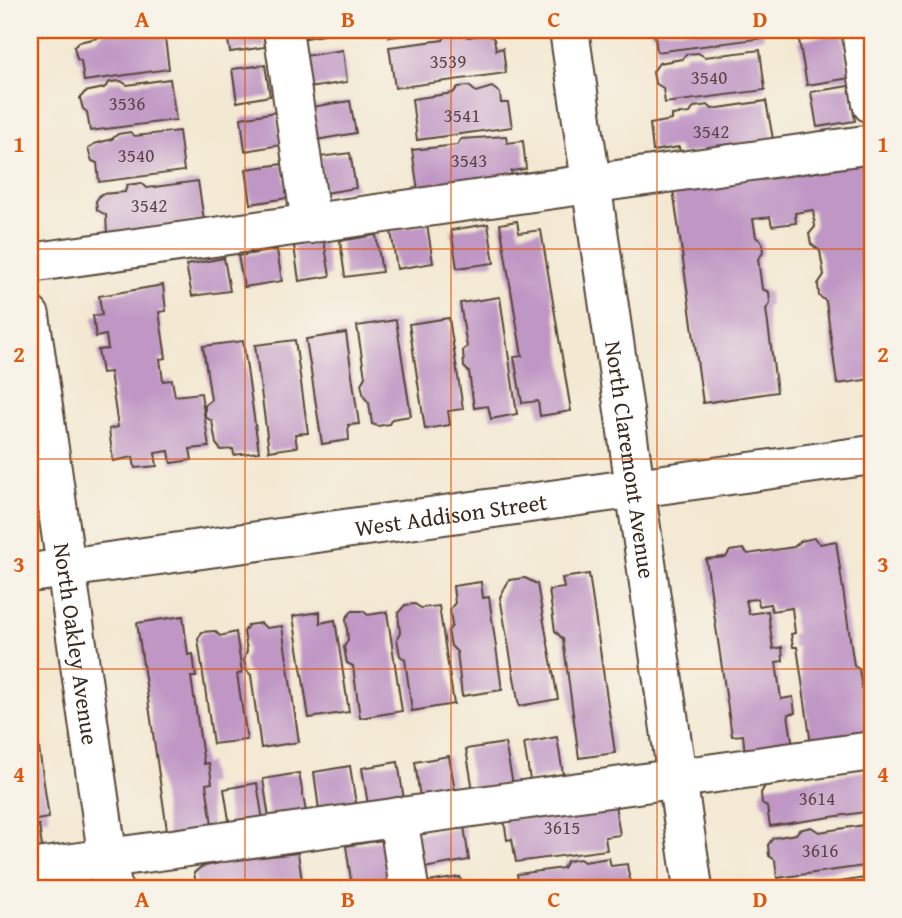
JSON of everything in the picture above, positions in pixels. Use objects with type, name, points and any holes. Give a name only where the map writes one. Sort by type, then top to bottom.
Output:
[{"type":"street","points":[[283,30],[311,224]]},
{"type":"street","name":"North Claremont Avenue","points":[[569,30],[693,888]]},
{"type":"street","points":[[861,30],[872,104]]},
{"type":"street","points":[[30,263],[872,144]]},
{"type":"street","name":"North Oakley Avenue","points":[[30,316],[48,571],[110,873]]},
{"type":"street","name":"West Addison Street","points":[[48,571],[872,455]]},
{"type":"street","points":[[30,869],[110,873],[398,817],[872,751]]},
{"type":"street","points":[[398,817],[408,888]]},
{"type":"building","points":[[115,30],[121,34],[164,30],[169,69],[84,81],[81,61],[77,59],[74,47],[79,42]]},
{"type":"building","points":[[226,30],[263,30],[265,47],[230,52]]},
{"type":"building","points":[[304,30],[345,30],[345,31],[306,38]]},
{"type":"building","points":[[388,30],[429,30],[429,31],[389,37]]},
{"type":"building","points":[[649,30],[763,30],[764,38],[657,52],[655,36]]},
{"type":"building","points":[[460,32],[468,37],[488,34],[494,39],[496,50],[503,48],[506,73],[395,88],[389,47],[443,40],[446,34]]},
{"type":"building","points":[[842,33],[850,78],[807,85],[799,40]]},
{"type":"building","points":[[343,50],[347,82],[309,88],[305,56]]},
{"type":"building","points":[[760,50],[765,90],[665,103],[663,88],[655,83],[653,72],[659,63],[682,59],[686,54],[698,53],[705,57]]},
{"type":"building","points":[[265,65],[270,96],[237,102],[232,69]]},
{"type":"building","points":[[170,79],[176,120],[90,131],[87,112],[83,109],[80,98],[85,92],[104,88],[110,82],[121,81],[127,85]]},
{"type":"building","points":[[469,86],[476,92],[492,87],[500,93],[501,103],[508,103],[512,127],[417,140],[412,99],[453,93],[458,87]]},
{"type":"building","points":[[849,86],[855,121],[817,127],[811,92]]},
{"type":"building","points":[[350,101],[356,133],[316,140],[311,107]]},
{"type":"building","points":[[766,101],[773,139],[680,154],[679,147],[653,151],[650,124],[672,120],[672,115],[690,113],[694,107],[708,105],[712,109]]},
{"type":"building","points":[[276,112],[281,145],[245,151],[241,118]]},
{"type":"building","points":[[179,131],[184,171],[99,182],[97,163],[92,161],[88,149],[94,144],[130,132],[135,136]]},
{"type":"building","points":[[506,136],[507,143],[523,141],[526,169],[511,171],[512,179],[418,191],[412,150],[457,145],[461,139]]},
{"type":"building","points":[[350,153],[356,188],[325,193],[319,157]]},
{"type":"building","points":[[864,163],[872,219],[872,379],[837,384],[826,301],[819,296],[818,284],[824,275],[820,251],[811,244],[809,234],[815,227],[813,210],[795,213],[796,223],[772,226],[770,217],[753,219],[756,237],[762,242],[763,253],[758,259],[762,289],[769,292],[770,304],[766,309],[777,392],[703,403],[673,189]]},
{"type":"building","points":[[283,164],[287,198],[251,204],[246,169]]},
{"type":"building","points":[[198,181],[204,220],[107,234],[106,215],[97,210],[96,201],[101,194],[125,192],[127,185],[142,183],[147,188]]},
{"type":"building","points":[[517,221],[519,233],[541,230],[571,411],[540,416],[538,401],[522,403],[514,357],[522,356],[500,224]]},
{"type":"building","points":[[427,224],[433,263],[397,269],[391,231]]},
{"type":"building","points":[[488,224],[494,263],[457,268],[451,230]]},
{"type":"building","points":[[376,235],[382,272],[345,277],[340,241]]},
{"type":"building","points":[[324,241],[330,276],[299,281],[294,246]]},
{"type":"building","points":[[277,250],[282,281],[244,287],[238,256]]},
{"type":"building","points":[[224,258],[230,291],[192,296],[186,265]]},
{"type":"building","points":[[163,285],[166,311],[159,312],[166,358],[160,359],[163,381],[172,380],[175,396],[201,393],[209,447],[190,449],[192,460],[171,463],[169,451],[155,453],[157,466],[135,468],[133,457],[113,461],[109,429],[118,427],[110,372],[102,373],[98,350],[108,349],[106,335],[96,337],[93,316],[102,315],[99,296]]},
{"type":"building","points":[[500,297],[517,414],[491,419],[488,406],[474,408],[469,372],[464,367],[463,350],[467,347],[460,303]]},
{"type":"building","points":[[449,318],[463,409],[448,411],[450,425],[425,429],[409,324]]},
{"type":"building","points":[[396,320],[411,416],[392,419],[389,424],[378,426],[372,424],[369,403],[364,397],[361,384],[365,377],[357,326]]},
{"type":"building","points":[[346,333],[359,424],[348,425],[349,440],[322,444],[306,339]]},
{"type":"building","points":[[295,340],[308,433],[295,434],[297,447],[269,451],[255,345]]},
{"type":"building","points":[[243,341],[259,452],[234,455],[233,449],[221,450],[216,444],[212,421],[205,417],[205,405],[211,400],[203,346]]},
{"type":"building","points":[[814,538],[820,544],[836,541],[854,666],[859,669],[862,688],[872,687],[872,736],[811,744],[797,647],[793,647],[791,634],[795,633],[792,608],[772,611],[770,604],[759,606],[758,599],[746,600],[749,614],[768,611],[773,649],[782,647],[783,661],[776,662],[781,699],[793,697],[795,713],[788,714],[793,747],[745,754],[743,735],[732,736],[706,559],[726,557],[730,551],[743,549],[748,554],[794,547],[801,541]]},
{"type":"building","points":[[589,574],[615,753],[579,758],[563,639],[555,631],[549,590],[564,588],[562,578]]},
{"type":"building","points":[[525,578],[537,584],[558,699],[519,706],[500,597],[509,580]]},
{"type":"building","points":[[481,582],[483,598],[489,597],[502,690],[462,696],[457,652],[451,646],[448,631],[452,626],[450,609],[455,603],[453,586]]},
{"type":"building","points":[[415,604],[421,608],[439,606],[454,704],[412,711],[405,659],[400,656],[397,639],[400,633],[398,613],[405,605]]},
{"type":"building","points":[[352,611],[363,611],[368,615],[387,612],[402,711],[360,718],[353,666],[347,663],[344,647],[348,640],[346,618]]},
{"type":"building","points":[[320,612],[320,623],[335,620],[349,712],[309,718],[293,616]]},
{"type":"building","points":[[183,616],[188,655],[193,654],[196,677],[191,677],[204,764],[209,763],[212,783],[206,784],[213,831],[168,837],[137,623]]},
{"type":"building","points":[[261,623],[266,628],[282,626],[299,742],[261,748],[251,675],[246,670],[244,660],[247,651],[244,632],[248,625]]},
{"type":"building","points":[[215,631],[220,636],[236,632],[242,673],[237,674],[247,740],[213,744],[198,639],[202,632]]},
{"type":"building","points":[[30,692],[49,818],[30,821]]},
{"type":"building","points":[[557,737],[563,774],[530,780],[524,743]]},
{"type":"building","points":[[505,743],[513,784],[473,790],[466,749]]},
{"type":"building","points":[[449,756],[455,791],[420,798],[415,762]]},
{"type":"building","points":[[398,762],[404,800],[368,805],[362,768]]},
{"type":"building","points":[[350,766],[356,804],[319,810],[314,772]]},
{"type":"building","points":[[872,770],[872,811],[770,826],[767,807],[762,803],[761,793],[765,786]]},
{"type":"building","points":[[299,773],[306,812],[269,818],[263,779]]},
{"type":"building","points":[[257,783],[263,821],[230,826],[224,789]]},
{"type":"building","points":[[615,805],[620,835],[605,837],[607,850],[516,862],[512,839],[507,840],[504,820]]},
{"type":"building","points":[[871,824],[872,865],[777,878],[775,860],[769,856],[768,845],[773,838],[796,834],[799,830],[811,827],[819,832]]},
{"type":"building","points":[[39,825],[43,855],[30,857],[30,827]]},
{"type":"building","points":[[464,826],[469,860],[418,869],[412,835]]},
{"type":"building","points":[[382,840],[389,881],[352,887],[346,846]]},
{"type":"building","points":[[298,853],[303,888],[204,888],[196,884],[194,873],[201,867],[219,863],[223,859]]},
{"type":"building","points":[[609,858],[611,866],[627,864],[631,888],[519,888],[517,874],[563,868],[567,861],[580,859],[584,862]]},
{"type":"building","points":[[460,877],[462,888],[422,888],[421,883]]},
{"type":"building","points":[[872,877],[872,888],[807,888],[807,887]]}]
